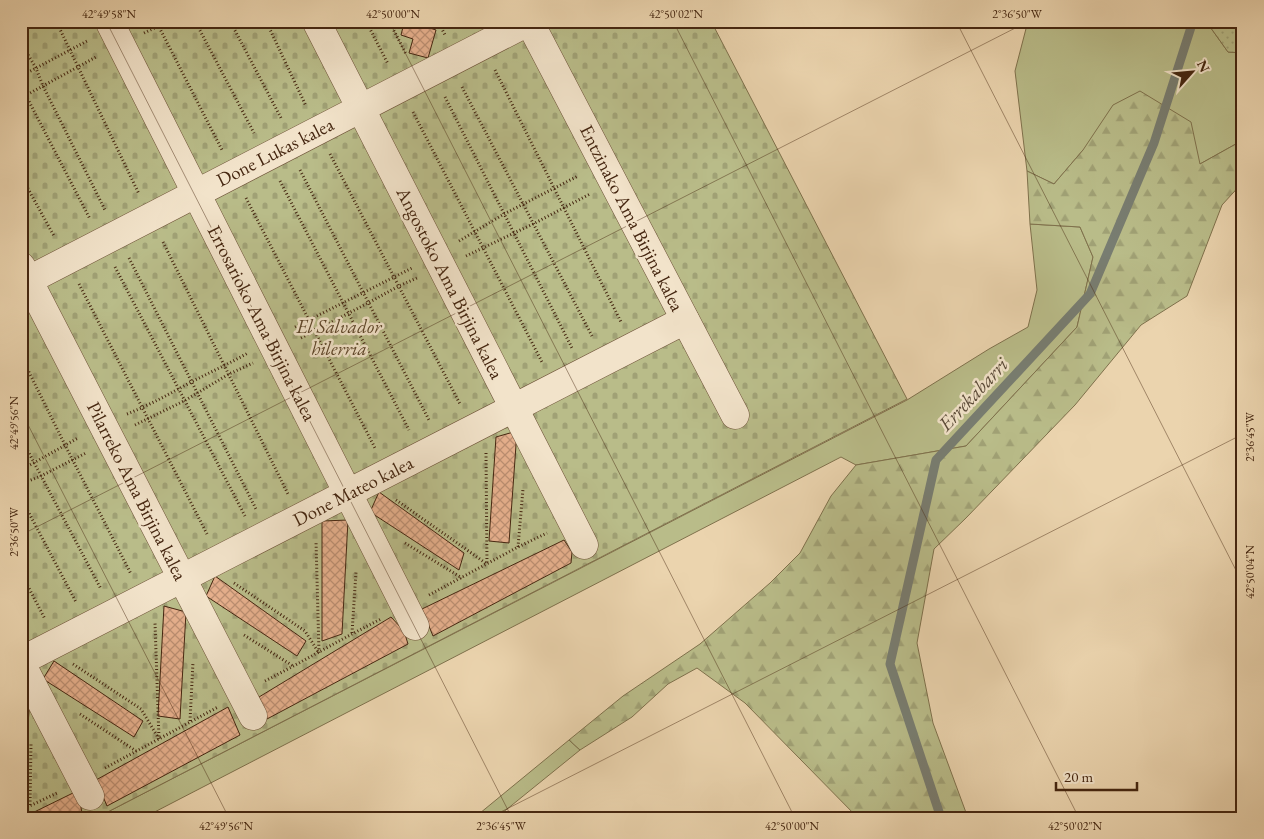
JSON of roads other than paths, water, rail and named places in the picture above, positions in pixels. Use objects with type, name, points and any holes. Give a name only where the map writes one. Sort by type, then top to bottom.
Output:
[{"type":"street","name":"Angostoko Ama Birjina kalea","points":[[316,21],[578,533]]},
{"type":"street","name":"Done Lukas kalea","points":[[24,276],[66,260],[529,21]]},
{"type":"street","name":"Entzinako Ama Birjina kalea","points":[[529,21],[735,415]]},
{"type":"street","name":"Errosarioko Ama Birjina kalea","points":[[110,24],[273,346],[369,483],[410,616]]},
{"type":"street","name":"Pilarreko Ama Birjina kalea","points":[[24,276],[248,705]]},
{"type":"street","name":"Done Mateo kalea","points":[[21,662],[685,320]]},
{"type":"street","points":[[21,662],[86,788]]},
{"type":"waterway","name":"Errekabarri","points":[[941,818],[890,664],[936,460],[1090,294],[1154,143],[1193,21]]},
{"type":"park label","name":"El Salvador hilerria","points":[[339,337]]}]
